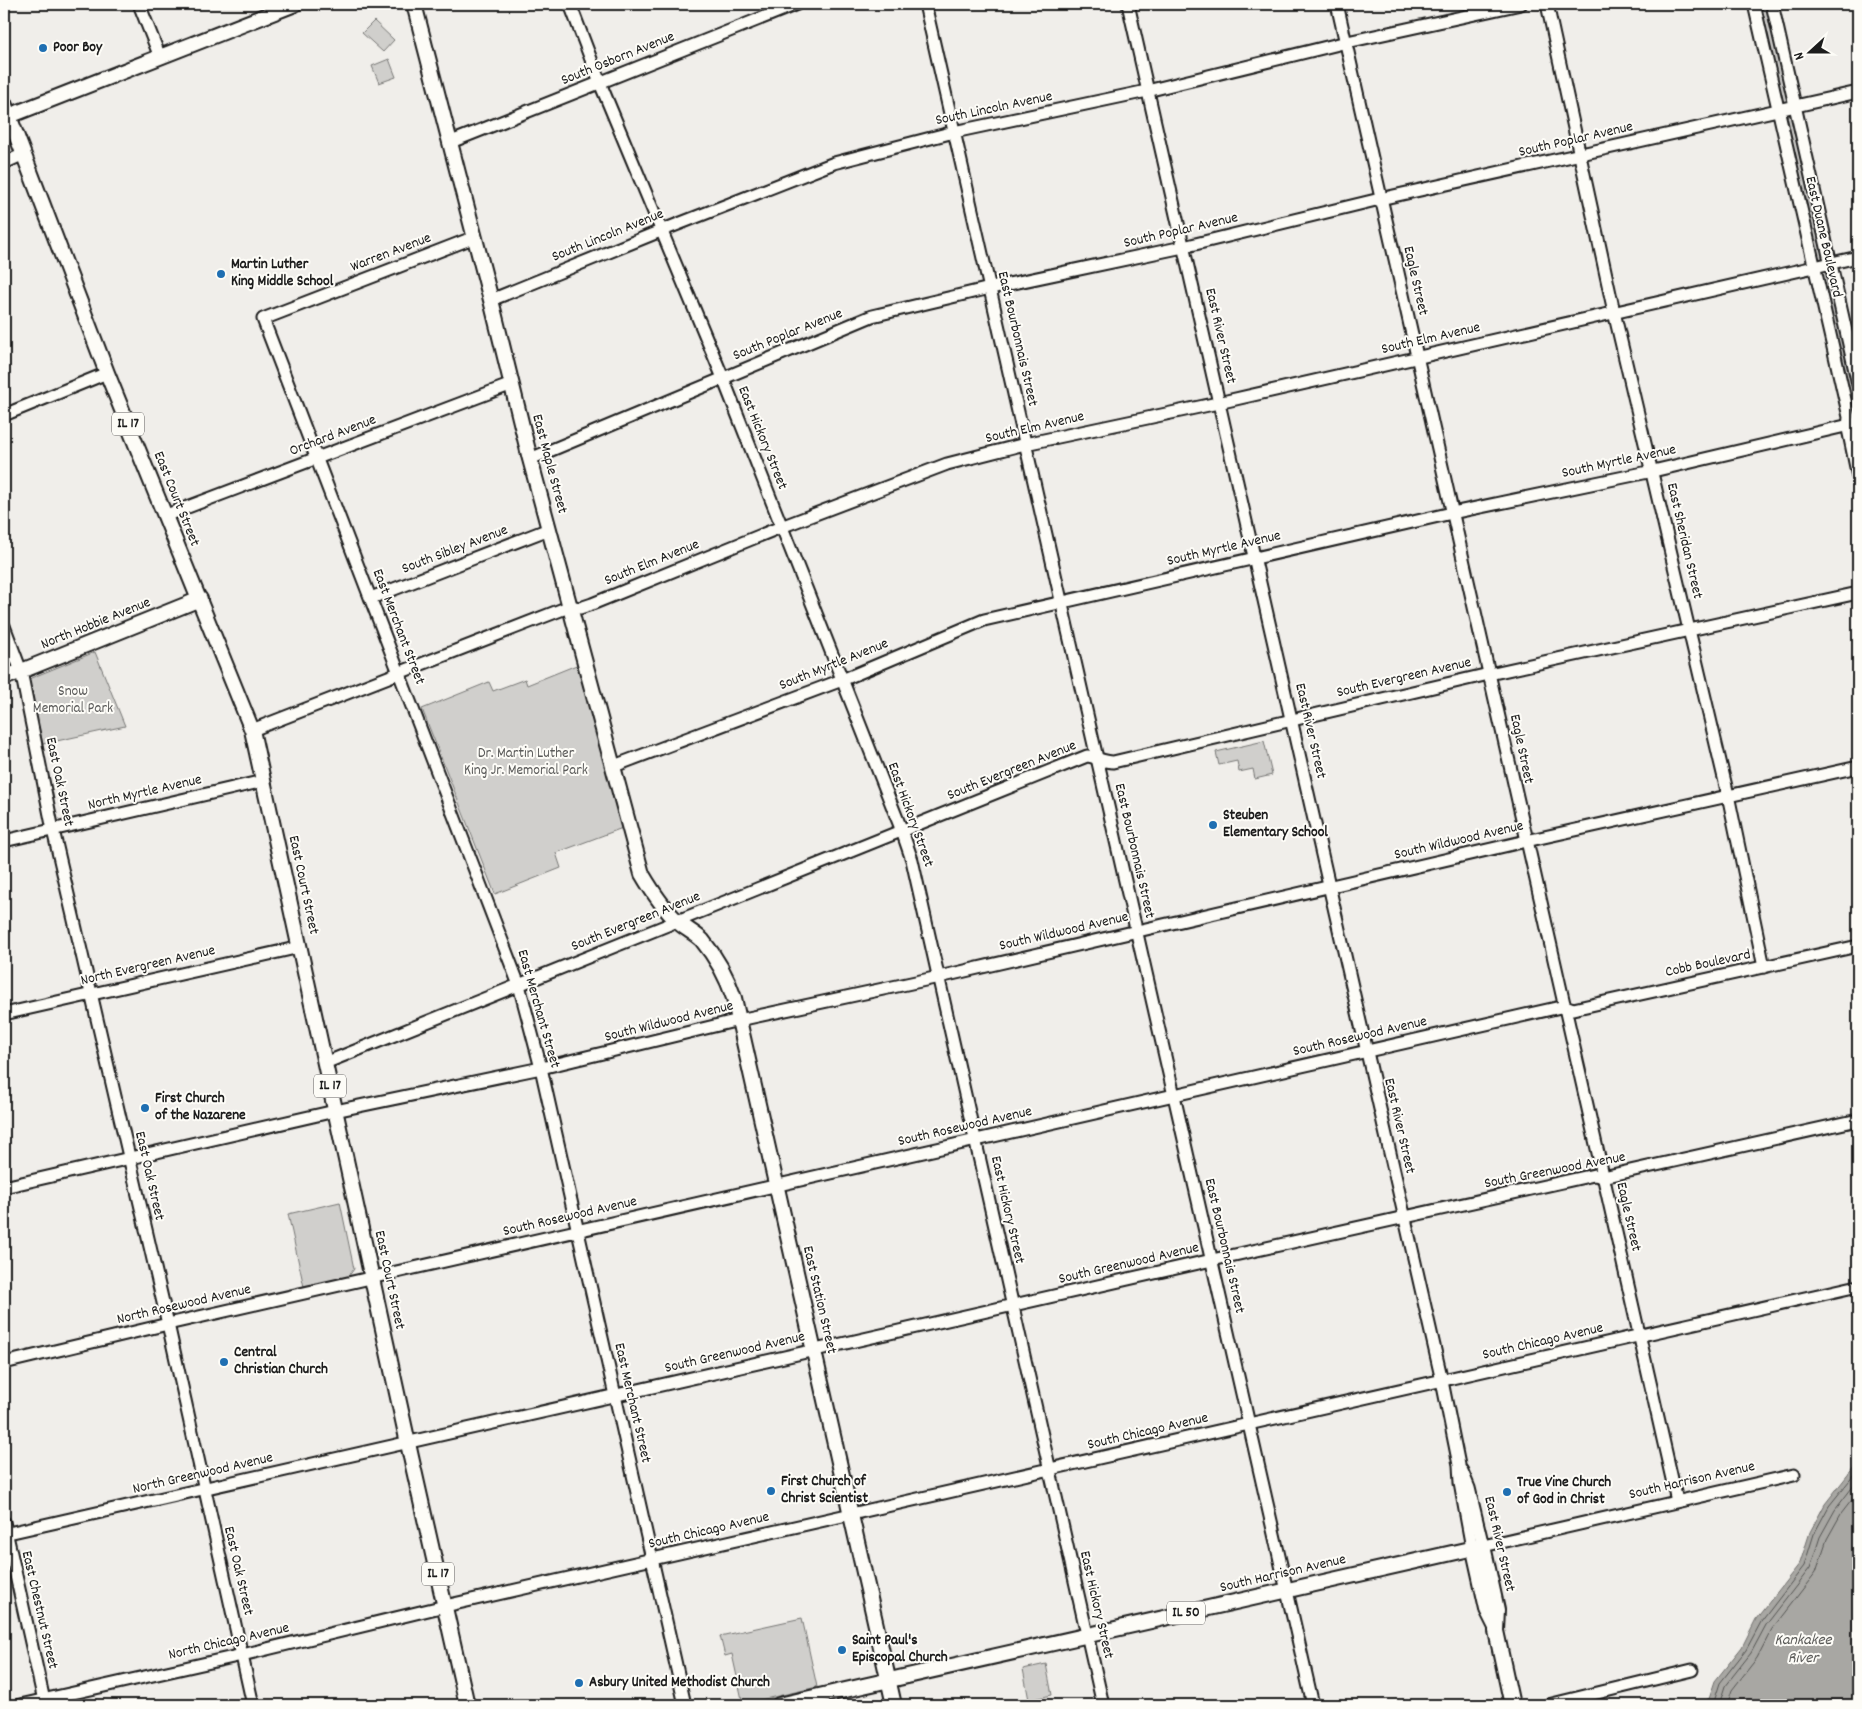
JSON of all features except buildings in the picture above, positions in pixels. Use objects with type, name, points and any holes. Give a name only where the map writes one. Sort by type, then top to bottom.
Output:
[{"type":"main road","points":[[6,109],[160,57],[295,4]]},
{"type":"main road","name":"East Maple Street","points":[[414,4],[475,237],[530,459],[642,874],[652,891],[677,922]]},
{"type":"main road","name":"East Court Street","points":[[6,109],[107,373],[252,730],[467,1705]]},
{"type":"main road","name":"North Hobbie Avenue","points":[[4,678],[200,599]]},
{"type":"main road","name":"East Station Street","points":[[677,922],[700,938],[719,965],[728,981],[739,1020],[894,1705]]},
{"type":"main road","name":"South Harrison Avenue","points":[[779,1705],[1478,1547]]},
{"type":"main road","name":"East River Street","points":[[1478,1547],[1497,1610],[1496,1631],[1512,1705]]},
{"type":"street","points":[[139,4],[160,57]]},
{"type":"street","name":"East Hickory Street","points":[[570,4],[600,83],[663,230],[723,378],[912,860],[1103,1705]]},
{"type":"street","name":"South Osborn Avenue","points":[[450,142],[797,4]]},
{"type":"street","name":"East Bourbonnais Street","points":[[925,4],[1313,1705]]},
{"type":"street","name":"East River Street","points":[[1128,4],[1442,1381],[1459,1465],[1469,1488],[1478,1547]]},
{"type":"street","name":"Eagle Street","points":[[1337,4],[1677,1501]]},
{"type":"street","name":"South Lincoln Avenue","points":[[491,300],[834,163],[954,132],[1147,91],[1347,42],[1521,4]]},
{"type":"street","name":"East Sheridan Street","points":[[1547,4],[1614,312],[1728,795],[1764,967]]},
{"type":"street","name":"East Duane Boulevard","points":[[1754,4],[1849,417],[1853,424],[1858,477]]},
{"type":"street","name":"East Duane Boulevard","points":[[1772,4],[1858,384]]},
{"type":"street","name":"South Poplar Avenue","points":[[530,459],[872,316],[990,288],[1183,247],[1380,200],[1858,92]]},
{"type":"street","points":[[4,163],[24,154]]},
{"type":"street","name":"Warren Avenue","points":[[263,319],[475,237]]},
{"type":"street","name":"South Elm Avenue","points":[[252,730],[571,606],[580,608],[592,604],[781,527],[947,464],[1025,444],[1218,403],[1858,257]]},
{"type":"street","name":"East Merchant Street","points":[[263,319],[519,985],[541,1068],[684,1705]]},
{"type":"street","points":[[4,415],[107,373]]},
{"type":"street","name":"Orchard Avenue","points":[[164,516],[512,384]]},
{"type":"street","name":"South Myrtle Avenue","points":[[614,766],[842,680],[984,620],[1452,512],[1653,471],[1853,424]]},
{"type":"street","name":"South Sibley Avenue","points":[[371,598],[549,530]]},
{"type":"street","name":"South Evergreen Avenue","points":[[325,1063],[1087,756],[1113,762],[1489,674],[1858,593]]},
{"type":"street","name":"East Oak Street","points":[[4,626],[21,671],[53,830],[168,1324],[253,1705]]},
{"type":"street","name":"South Wildwood Avenue","points":[[4,1187],[336,1111],[541,1068],[739,1020],[939,977],[1136,930],[1858,767]]},
{"type":"street","name":"North Myrtle Avenue","points":[[4,841],[263,781]]},
{"type":"street","name":"Cobb Boulevard","points":[[1565,1006],[1573,1009],[1858,946]]},
{"type":"street","name":"North Evergreen Avenue","points":[[4,1014],[300,947]]},
{"type":"street","name":"South Rosewood Avenue","points":[[372,1278],[1565,1006]]},
{"type":"street","name":"South Greenwood Avenue","points":[[408,1442],[1212,1260],[1594,1176],[1603,1178],[1858,1120]]},
{"type":"street","name":"North Rosewood Avenue","points":[[4,1363],[372,1278]]},
{"type":"street","name":"South Chicago Avenue","points":[[445,1606],[1858,1286]]},
{"type":"street","name":"North Greenwood Avenue","points":[[5,1530],[204,1489],[408,1442]]},
{"type":"street","name":"South Harrison Avenue","points":[[1478,1547],[1794,1475]]},
{"type":"street","name":"East Chestnut Street","points":[[5,1530],[45,1703]]},
{"type":"street","name":"North Chicago Avenue","points":[[20,1705],[45,1703],[445,1606]]},
{"type":"street","points":[[1548,1705],[1692,1670]]},
{"type":"green space","points":[[1758,4],[1768,4],[1789,101],[1782,103]]},
{"type":"green space","points":[[374,21],[394,40],[383,52],[362,33]]},
{"type":"green space","points":[[389,59],[396,77],[379,83],[372,66]]},
{"type":"green space","points":[[1793,116],[1825,258],[1819,260],[1817,259],[1785,117]]},
{"type":"green space","points":[[1826,272],[1829,274],[1858,403],[1858,416],[1854,417],[1820,274]]},
{"type":"green space","name":"Snow Memorial Park","points":[[95,652],[125,726],[43,744],[28,681],[31,678]]},
{"type":"green space","name":"Dr. Martin Luther King Jr. Memorial Park","points":[[579,664],[625,827],[556,853],[561,868],[495,894],[422,709],[489,682],[493,691],[525,679],[527,685]]},
{"type":"green space","points":[[1264,741],[1272,775],[1255,779],[1253,769],[1239,772],[1237,761],[1219,765],[1216,752]]},
{"type":"green space","points":[[340,1202],[354,1269],[348,1277],[304,1287],[288,1214]]},
{"type":"green space","points":[[802,1618],[817,1687],[743,1704],[732,1654],[725,1656],[720,1636]]},
{"type":"green space","points":[[1046,1664],[1052,1695],[1029,1700],[1023,1669]]},
{"type":"water","name":"Kankakee River","points":[[1858,1462],[1858,1705],[1707,1705],[1715,1681],[1742,1647],[1756,1619],[1800,1563],[1810,1532],[1825,1504]]},
{"type":"place","name":"Poor Boy","points":[[43,48]]},
{"type":"place","name":"Martin Luther King Middle School","points":[[221,274]]},
{"type":"place","name":"Steuben Elementary School","points":[[1213,825]]},
{"type":"place","name":"First Church of the Nazarene","points":[[145,1108]]},
{"type":"place","name":"Central Christian Church","points":[[224,1362]]},
{"type":"place","name":"First Church of Christ Scientist","points":[[771,1491]]},
{"type":"place","name":"True Vine Church of God in Christ","points":[[1507,1492]]},
{"type":"place","name":"Saint Paul's Episcopal Church","points":[[842,1650]]},
{"type":"place","name":"Asbury United Methodist Church","points":[[579,1683]]}]
